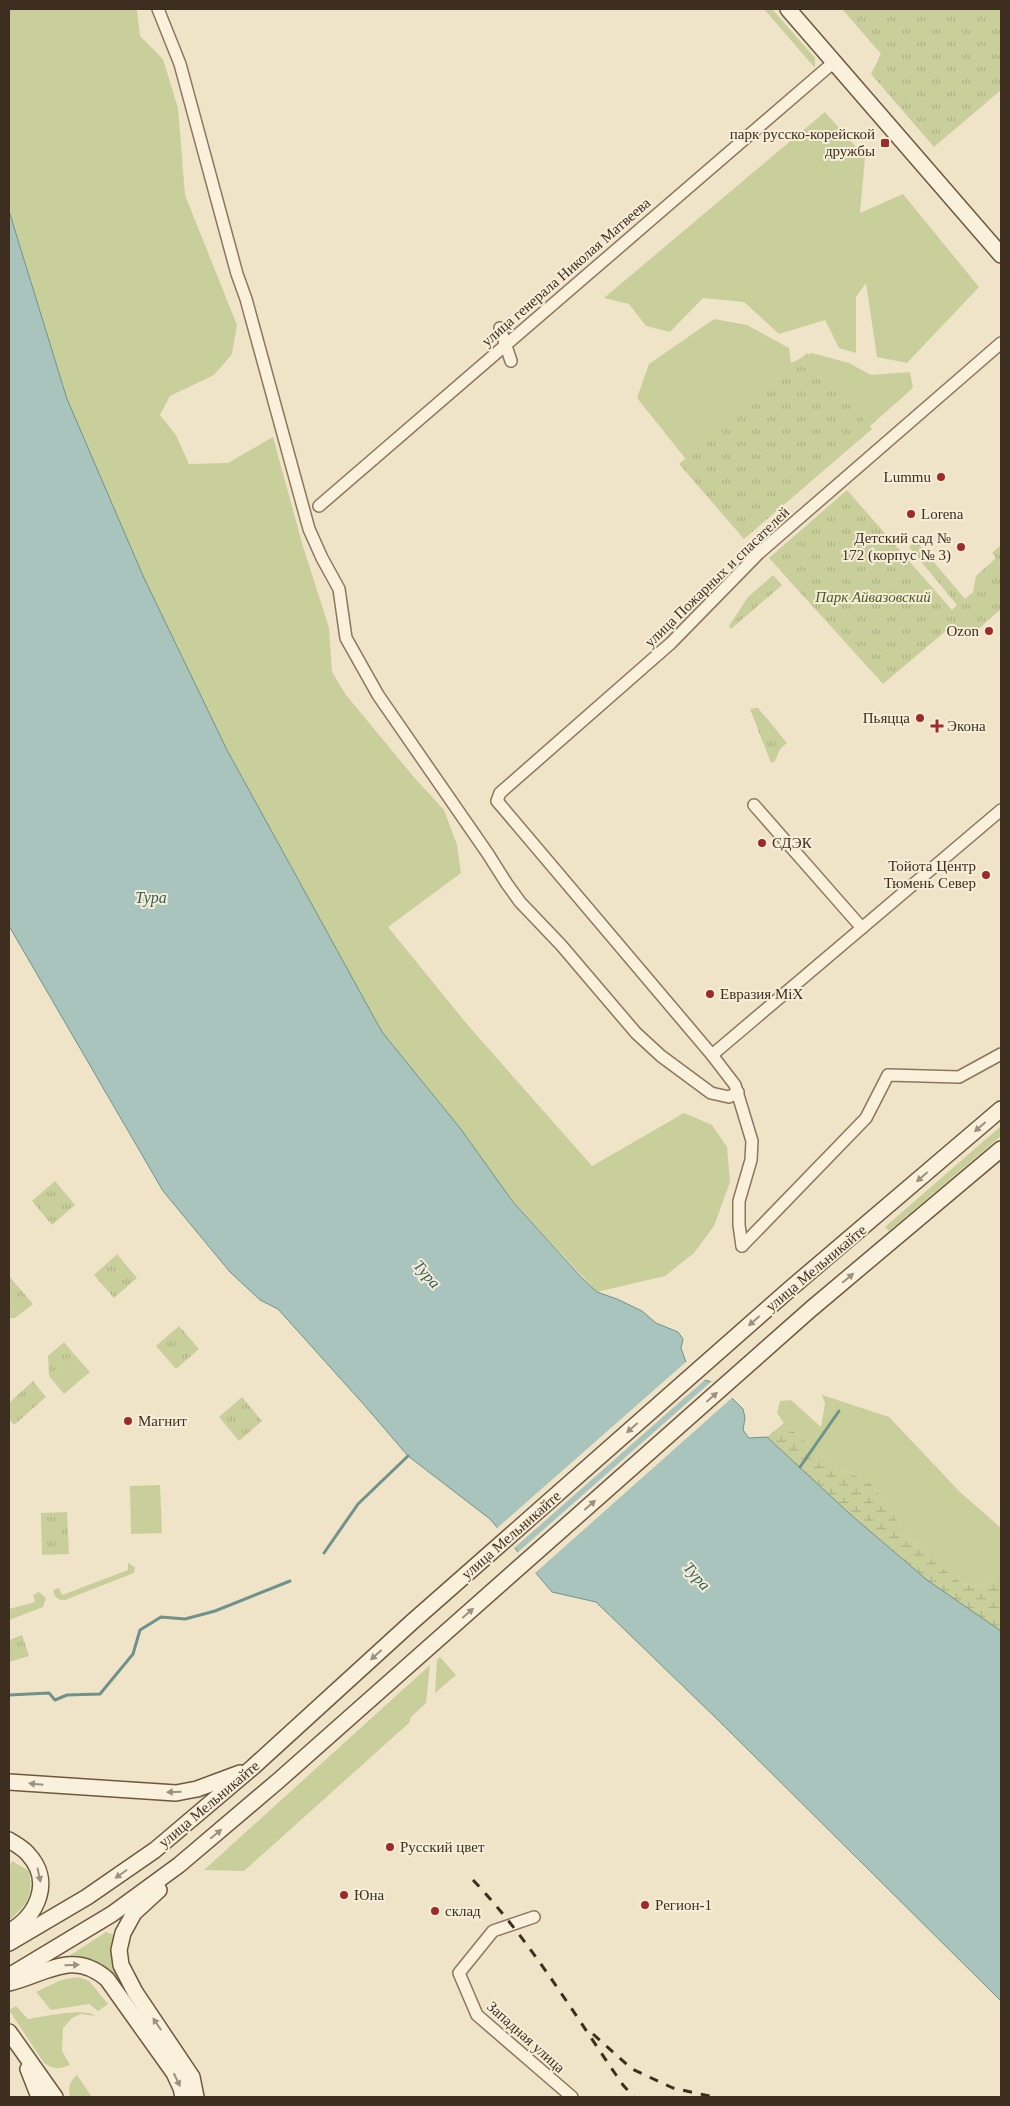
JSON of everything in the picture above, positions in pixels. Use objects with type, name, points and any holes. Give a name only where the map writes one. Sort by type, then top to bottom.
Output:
[{"type":"main road","points":[[788,9],[1001,255]]},
{"type":"main road","name":"улица Мельникайте","points":[[9,1943],[87,1897],[154,1850],[253,1767],[412,1622],[790,1288],[1001,1109]]},
{"type":"main road","name":"улица Мельникайте","points":[[18,1975],[112,1914],[179,1865],[432,1645],[811,1309],[1001,1148]]},
{"type":"main road","points":[[9,1782],[176,1793],[197,1790],[253,1767]]},
{"type":"main road","points":[[9,1840],[27,1853],[37,1866],[41,1879],[40,1895],[34,1910],[9,1932]]},
{"type":"main road","points":[[179,1865],[159,1889],[134,1913],[123,1933],[120,1950],[121,1966],[135,1992],[192,2077],[196,2097]]},
{"type":"main road","points":[[9,1983],[18,1975],[70,1964],[86,1965],[97,1970],[107,1979],[174,2073],[183,2097]]},
{"type":"main road","points":[[9,2032],[55,2097]]},
{"type":"main road","points":[[21,2049],[39,2097]]},
{"type":"street","points":[[158,9],[180,64],[234,265],[246,299],[309,529],[322,558],[340,589],[346,638],[378,695],[520,902],[561,946],[618,1014],[661,1056],[712,1092],[729,1098],[738,1092]]},
{"type":"street","name":"улица генерала Николая Матвеева","points":[[319,506],[834,62]]},
{"type":"street","points":[[500,328],[511,361]]},
{"type":"street","name":"улица Пожарных и спасателей","points":[[712,1055],[497,802],[500,793],[671,643],[759,553],[1001,343]]},
{"type":"street","points":[[754,805],[862,928]]},
{"type":"street","points":[[1001,810],[712,1055],[730,1077],[738,1092],[752,1141],[750,1160],[739,1200],[738,1225],[742,1246],[866,1118],[888,1075],[959,1077],[1001,1054]]},
{"type":"street","name":"Западная улица","points":[[534,1916],[493,1931],[459,1974],[477,2015],[572,2097]]},
{"type":"green space","points":[[9,9],[137,9],[140,36],[163,59],[178,108],[185,195],[237,325],[232,354],[214,375],[170,396],[160,415],[176,435],[189,464],[228,463],[273,437],[302,543],[329,628],[332,672],[346,695],[413,776],[444,810],[457,845],[461,873],[388,927],[466,1023],[592,1166],[684,1113],[712,1125],[727,1147],[730,1182],[714,1226],[694,1253],[665,1276],[597,1292],[513,1202],[460,1128],[382,1032],[227,750],[144,578],[67,399],[9,211]]},
{"type":"green space","points":[[764,9],[772,9],[815,58],[815,68]]},
{"type":"green space","points":[[842,9],[1001,9],[1001,90],[934,147],[871,74],[881,54]]},
{"type":"green space","points":[[825,112],[865,157],[860,213],[903,194],[979,287],[907,363],[877,357],[866,283],[856,297],[856,353],[839,348],[825,320],[779,334],[744,302],[703,298],[670,332],[646,326],[629,304],[604,298]]},
{"type":"green space","points":[[714,319],[747,325],[789,348],[791,363],[812,353],[849,363],[871,375],[910,372],[913,388],[758,525],[737,523],[637,398],[649,364]]},
{"type":"green space","points":[[807,353],[872,429],[744,539],[679,464]]},
{"type":"green space","name":"Парк Айвазовский","points":[[847,490],[952,610],[957,605],[909,547],[916,541],[965,599],[973,592],[976,576],[996,558],[992,553],[1001,545],[1001,609],[967,639],[954,624],[883,684],[769,558]]},
{"type":"green space","points":[[773,575],[782,585],[731,629],[729,626],[748,597]]},
{"type":"green space","points":[[758,708],[787,743],[780,749],[775,761],[771,763],[750,709]]},
{"type":"green space","points":[[1001,1126],[1001,1136],[889,1231],[885,1227]]},
{"type":"green space","points":[[55,1181],[75,1205],[52,1225],[32,1201]]},
{"type":"green space","points":[[117,1254],[137,1278],[114,1298],[94,1275]]},
{"type":"green space","points":[[9,1276],[33,1304],[15,1318],[9,1318]]},
{"type":"green space","points":[[179,1326],[199,1349],[176,1369],[156,1346]]},
{"type":"green space","points":[[64,1342],[74,1354],[49,1376],[48,1356]]},
{"type":"green space","points":[[74,1354],[90,1372],[64,1394],[49,1376]]},
{"type":"green space","points":[[33,1381],[46,1397],[14,1425],[9,1419],[9,1403]]},
{"type":"green space","points":[[822,1395],[889,1417],[960,1492],[1001,1528],[1001,1571],[986,1584],[974,1586],[959,1583],[914,1545],[872,1484],[826,1460],[784,1423],[777,1413],[780,1401],[791,1400],[821,1427],[825,1404]]},
{"type":"green space","points":[[242,1397],[262,1421],[239,1441],[219,1417]]},
{"type":"green space","points":[[784,1423],[826,1460],[872,1484],[914,1545],[962,1584],[974,1586],[986,1584],[1001,1571],[1001,1631],[927,1580],[850,1514],[767,1437]]},
{"type":"green space","points":[[160,1485],[162,1533],[131,1534],[130,1486]]},
{"type":"green space","points":[[67,1512],[69,1554],[42,1555],[41,1513]]},
{"type":"green space","points":[[128,1563],[135,1567],[134,1573],[65,1600],[58,1599],[53,1590],[59,1588],[62,1595],[128,1570]]},
{"type":"green space","points":[[39,1592],[46,1598],[43,1607],[9,1620],[9,1609],[35,1602],[33,1595]]},
{"type":"green space","points":[[22,1635],[29,1656],[9,1662],[9,1640]]},
{"type":"green space","points":[[440,1657],[456,1675],[435,1693],[437,1660]]},
{"type":"green space","points":[[430,1665],[426,1703],[411,1717],[409,1723],[244,1871],[204,1870]]},
{"type":"green space","points":[[12,1861],[29,1871],[30,1893],[22,1908],[9,1919],[9,1868]]},
{"type":"green space","points":[[106,1932],[114,1935],[113,1955],[117,1973],[123,1985],[121,1986],[92,1962],[69,1956]]},
{"type":"green space","points":[[78,1977],[89,1981],[108,2004],[98,2011],[89,2004],[51,2010],[36,1992],[61,1980]]},
{"type":"green space","points":[[16,2006],[28,2019],[73,2012],[90,2013],[95,2016],[81,2014],[72,2018],[63,2028],[62,2051],[70,2065],[57,2068],[44,2063],[9,2010]]},
{"type":"green space","points":[[77,2075],[92,2097],[70,2097],[70,2085]]},
{"type":"water","name":"Тура","points":[[9,211],[67,399],[144,578],[227,750],[382,1032],[460,1128],[513,1202],[582,1278],[597,1292],[642,1311],[656,1323],[678,1332],[683,1339],[681,1348],[689,1371],[698,1378],[718,1384],[743,1409],[745,1418],[743,1430],[749,1438],[767,1437],[850,1514],[927,1580],[1001,1631],[1001,2001],[718,1720],[596,1602],[552,1592],[490,1519],[408,1456],[278,1309],[260,1300],[230,1272],[163,1191],[9,926]]},
{"type":"pier","points":[[687,1361],[691,1369],[699,1376],[707,1378],[513,1549],[496,1529]]},
{"type":"pier","points":[[713,1380],[720,1382],[734,1396],[534,1574],[517,1553]]},
{"type":"waterway","points":[[800,1467],[839,1411]]},
{"type":"waterway","points":[[324,1553],[358,1504],[408,1456]]},
{"type":"waterway","points":[[9,1695],[49,1693],[55,1700],[67,1695],[100,1694],[133,1654],[140,1630],[161,1617],[185,1619],[215,1611],[290,1581]]},
{"type":"railway","points":[[473,1880],[494,1903],[533,1953],[623,2085],[634,2097]]},
{"type":"railway","points":[[593,2034],[632,2069],[673,2088],[714,2097]]},
{"type":"place","name":"парк русско-корейской дружбы","points":[[885,143]]},
{"type":"place","name":"Lummu","points":[[941,477]]},
{"type":"place","name":"Lorena","points":[[911,514]]},
{"type":"place","name":"Детский сад № 172 (корпус № 3)","points":[[961,547]]},
{"type":"place","name":"Ozon","points":[[989,631]]},
{"type":"place","name":"Пьяцца","points":[[920,718]]},
{"type":"place","name":"Экона","points":[[937,726]]},
{"type":"place","name":"СДЭК","points":[[762,843]]},
{"type":"place","name":"Тойота Центр Тюмень Север","points":[[986,875]]},
{"type":"place","name":"Евразия MiX","points":[[710,994]]},
{"type":"place","name":"Магнит","points":[[128,1421]]},
{"type":"place","name":"Русский цвет","points":[[390,1847]]},
{"type":"place","name":"Юна","points":[[344,1895]]},
{"type":"place","name":"Регион-1","points":[[645,1905]]},
{"type":"place","name":"склад","points":[[435,1911]]}]
